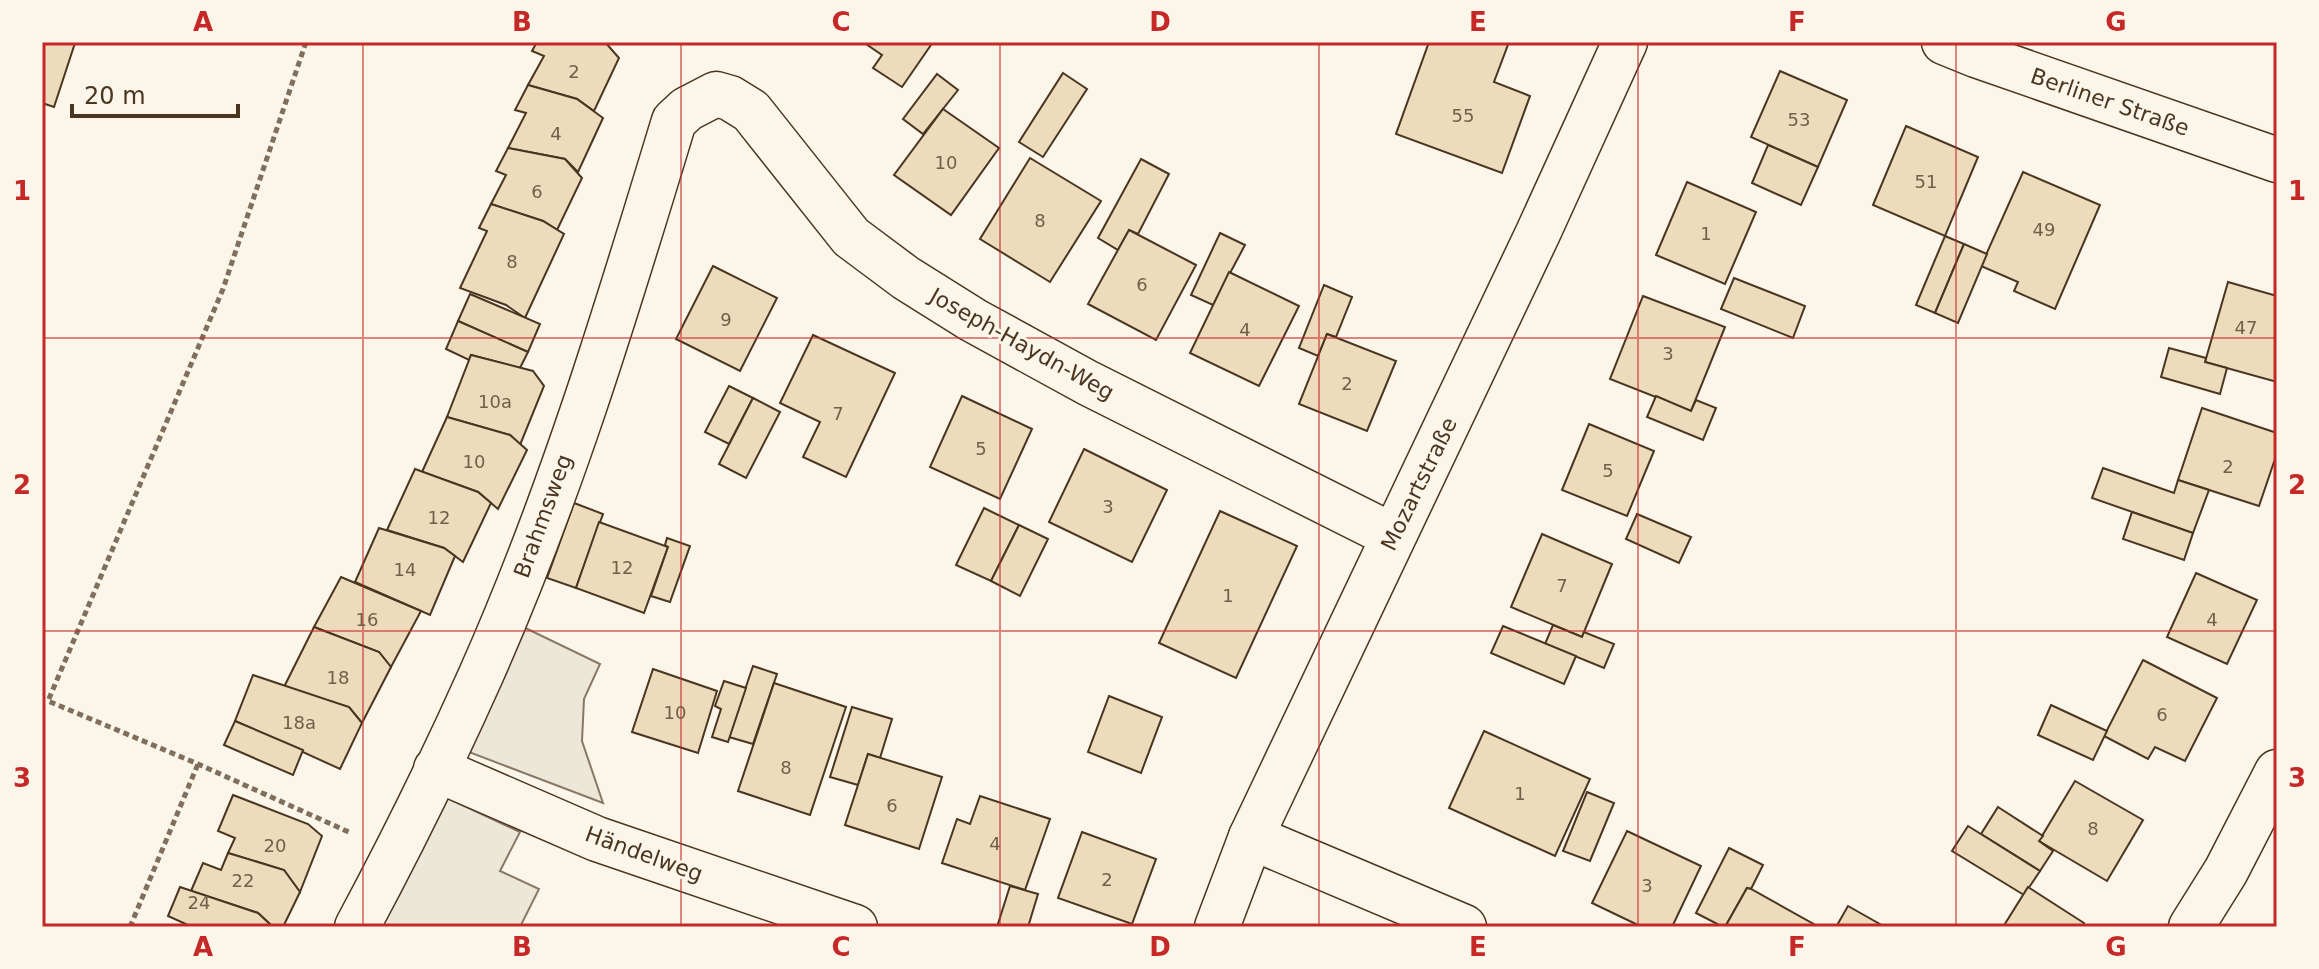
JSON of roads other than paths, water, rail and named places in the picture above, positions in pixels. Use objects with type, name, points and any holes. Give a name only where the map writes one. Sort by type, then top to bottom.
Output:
[{"type":"street","name":"Mozartstraße","points":[[1217,927],[1251,837],[1538,233],[1625,42]]},
{"type":"street","name":"Berliner Straße","points":[[1944,42],[2277,160]]},
{"type":"street","name":"Joseph-Haydn-Weg","points":[[702,100],[716,94],[730,98],[751,111],[851,237],[906,278],[973,320],[1088,383],[1393,536]]},
{"type":"street","name":"Brahmsweg","points":[[357,927],[396,854],[480,676],[537,536],[606,339],[674,121],[702,100]]},
{"type":"street","name":"Händelweg","points":[[436,769],[597,839],[855,927]]},
{"type":"street","points":[[2191,927],[2226,871],[2277,772]]},
{"type":"street","points":[[1251,837],[1464,927]]}]
